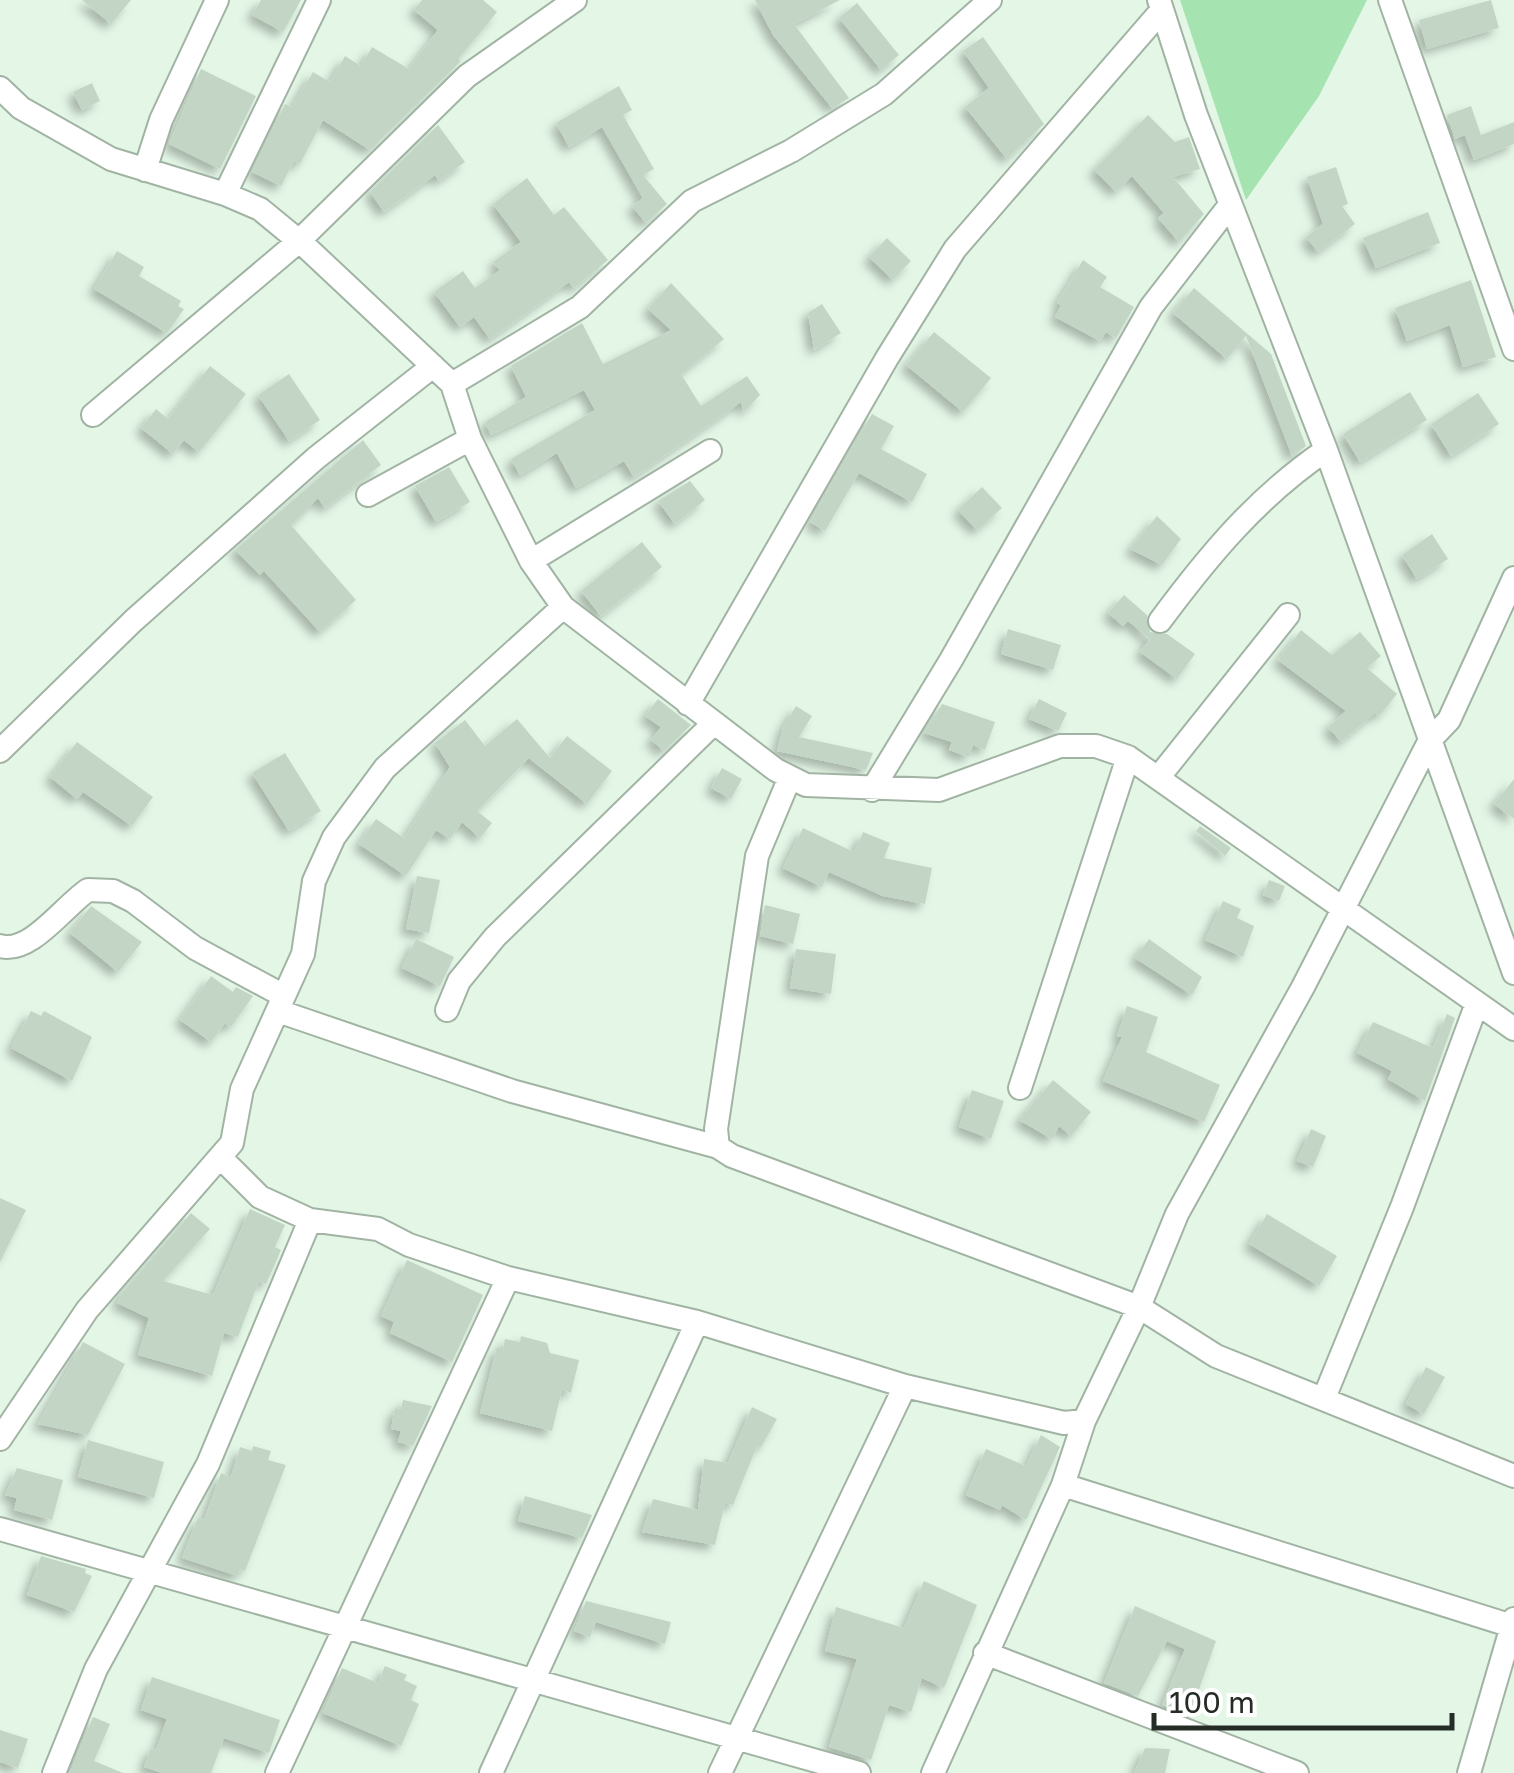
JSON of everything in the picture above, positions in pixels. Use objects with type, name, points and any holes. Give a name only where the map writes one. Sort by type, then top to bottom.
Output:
[{"type":"street","points":[[145,170],[161,120],[216,0]]},
{"type":"street","points":[[224,194],[319,0]]},
{"type":"street","points":[[92,415],[299,241],[467,76],[576,0]]},
{"type":"street","points":[[452,384],[580,307],[692,201],[791,151],[884,94],[990,0]]},
{"type":"street","points":[[1390,0],[1514,350]]},
{"type":"street","points":[[1160,5],[1230,205],[1326,450],[1514,973]]},
{"type":"street","points":[[688,704],[887,358],[955,250],[1160,5]]},
{"type":"street","points":[[0,88],[21,108],[111,159],[260,209],[299,241],[452,384],[470,438],[531,561],[564,607],[714,724],[790,777],[806,785],[939,790],[1060,746],[1096,746],[1128,756],[1514,1029]]},
{"type":"street","points":[[872,790],[961,644],[1151,307],[1230,205]]},
{"type":"street","points":[[0,751],[133,621],[316,458],[433,366]]},
{"type":"street","points":[[368,495],[470,438]]},
{"type":"street","points":[[1160,621],[1218,542],[1285,478],[1326,450]]},
{"type":"street","points":[[531,561],[710,451]]},
{"type":"street","points":[[933,1773],[1063,1485],[1084,1421],[1139,1307],[1176,1214],[1343,911],[1430,740],[1449,720],[1514,578]]},
{"type":"street","points":[[0,1439],[86,1310],[221,1158],[238,1122],[242,1088],[303,954],[314,881],[334,836],[385,768],[564,607]]},
{"type":"street","points":[[1158,778],[1288,616]]},
{"type":"street","points":[[447,1010],[474,960],[714,724]]},
{"type":"street","points":[[1020,1088],[1128,756]]},
{"type":"street","points":[[718,1147],[716,1129],[757,856],[790,777]]},
{"type":"street","points":[[3,954],[24,945],[88,890],[113,891],[281,1004],[512,1091],[718,1147],[732,1156],[1139,1307],[1216,1356],[1514,1476]]},
{"type":"street","points":[[1324,1398],[1477,1003]]},
{"type":"street","points":[[221,1158],[260,1197],[310,1220],[378,1229],[409,1245],[508,1278],[697,1322],[905,1386],[1064,1422],[1084,1421]]},
{"type":"street","points":[[54,1773],[96,1669],[208,1464],[310,1220]]},
{"type":"street","points":[[277,1773],[508,1278]]},
{"type":"street","points":[[491,1773],[697,1322]]},
{"type":"street","points":[[720,1773],[905,1386]]},
{"type":"street","points":[[1063,1485],[1513,1622],[1470,1773]]},
{"type":"street","points":[[0,1528],[148,1574],[859,1773]]},
{"type":"street","points":[[985,1653],[1297,1773]]},
{"type":"green space","points":[[1180,0],[1367,0],[1319,96],[1246,200]]},
{"type":"building","points":[[82,0],[131,0],[111,24]]},
{"type":"building","points":[[261,0],[301,0],[283,32],[252,15]]},
{"type":"building","points":[[422,0],[483,0],[497,12],[459,58],[460,62],[370,150],[323,120],[300,164],[294,161],[281,186],[252,172],[285,104],[292,107],[313,72],[330,82],[345,56],[361,66],[372,47],[409,69],[438,30],[414,10]]},
{"type":"building","points":[[755,0],[840,0],[794,24],[849,98],[832,108],[773,35]]},
{"type":"building","points":[[1491,0],[1499,28],[1427,49],[1419,20]]},
{"type":"building","points":[[857,3],[899,55],[881,70],[839,18]]},
{"type":"building","points":[[983,37],[1044,124],[1007,159],[965,107],[989,88],[963,51]]},
{"type":"building","points":[[201,69],[256,96],[220,169],[169,144]]},
{"type":"building","points":[[92,83],[100,101],[82,110],[73,92]]},
{"type":"building","points":[[619,86],[632,110],[623,115],[654,169],[643,175],[667,204],[646,223],[632,206],[643,198],[602,127],[569,147],[556,123]]},
{"type":"building","points":[[1471,106],[1481,135],[1514,122],[1514,144],[1474,160],[1465,135],[1455,139],[1447,115]]},
{"type":"building","points":[[1148,115],[1175,142],[1189,137],[1200,169],[1173,177],[1204,214],[1179,242],[1158,218],[1164,213],[1132,176],[1116,192],[1094,170]]},
{"type":"building","points":[[438,125],[465,162],[439,181],[435,175],[384,212],[370,192]]},
{"type":"building","points":[[1336,167],[1348,204],[1342,206],[1355,224],[1318,252],[1306,237],[1323,224],[1307,177]]},
{"type":"building","points":[[527,178],[554,215],[564,207],[608,260],[574,288],[569,282],[490,339],[474,317],[460,327],[434,292],[463,271],[475,288],[500,270],[493,262],[521,242],[493,204]]},
{"type":"building","points":[[1428,212],[1440,243],[1376,268],[1363,238]]},
{"type":"building","points":[[887,238],[911,261],[893,280],[869,257]]},
{"type":"building","points":[[117,251],[144,267],[139,276],[181,301],[178,306],[184,309],[167,333],[94,289]]},
{"type":"building","points":[[1083,260],[1107,277],[1100,287],[1134,307],[1116,338],[1106,332],[1100,341],[1055,317],[1061,305],[1057,303]]},
{"type":"building","points":[[1471,280],[1496,357],[1463,367],[1450,325],[1407,341],[1395,308]]},
{"type":"building","points":[[671,283],[724,339],[681,374],[701,406],[747,376],[760,395],[744,412],[741,402],[634,477],[624,461],[576,488],[557,453],[520,475],[511,459],[595,410],[584,390],[491,435],[485,422],[526,397],[511,366],[582,323],[603,364],[671,330],[648,309]]},
{"type":"building","points":[[1194,288],[1271,354],[1306,446],[1292,456],[1246,336],[1227,359],[1173,313]]},
{"type":"building","points":[[822,304],[841,333],[814,350],[808,313]]},
{"type":"building","points":[[934,332],[991,378],[963,412],[906,365]]},
{"type":"building","points":[[210,366],[246,394],[199,452],[184,440],[173,454],[141,428],[156,409],[168,419]]},
{"type":"building","points":[[289,374],[320,420],[289,441],[258,395]]},
{"type":"building","points":[[1410,392],[1427,420],[1360,462],[1343,434]]},
{"type":"building","points":[[1478,393],[1499,424],[1451,456],[1431,424]]},
{"type":"building","points":[[872,414],[894,426],[881,449],[927,474],[912,502],[859,473],[825,531],[810,522]]},
{"type":"building","points":[[363,440],[381,465],[325,508],[318,498],[291,525],[356,600],[320,632],[264,571],[260,575],[235,550]]},
{"type":"building","points":[[449,467],[470,502],[436,522],[415,486]]},
{"type":"building","points":[[690,481],[705,500],[675,524],[658,501]]},
{"type":"building","points":[[982,487],[1002,508],[977,530],[958,510]]},
{"type":"building","points":[[1157,516],[1181,539],[1162,565],[1130,549]]},
{"type":"building","points":[[1432,534],[1448,559],[1417,579],[1402,555]]},
{"type":"building","points":[[642,542],[662,567],[601,616],[581,591]]},
{"type":"building","points":[[1124,595],[1147,615],[1150,632],[1167,634],[1195,654],[1177,679],[1140,652],[1150,639],[1128,621],[1123,626],[1108,613]]},
{"type":"building","points":[[1008,629],[1061,645],[1053,670],[1001,654]]},
{"type":"building","points":[[1301,630],[1332,655],[1360,632],[1381,656],[1367,668],[1397,694],[1379,716],[1375,713],[1341,742],[1328,727],[1346,711],[1278,660]]},
{"type":"building","points":[[658,699],[691,725],[664,751],[651,740],[661,727],[645,716]]},
{"type":"building","points":[[1039,699],[1067,713],[1058,731],[1029,719]]},
{"type":"building","points":[[942,704],[995,722],[985,750],[973,745],[969,757],[949,750],[952,742],[924,733]]},
{"type":"building","points":[[796,706],[812,716],[799,737],[873,753],[866,770],[777,751],[783,728]]},
{"type":"building","points":[[517,719],[550,758],[567,736],[612,771],[587,804],[529,758],[477,811],[492,823],[480,838],[462,822],[450,839],[436,830],[406,876],[359,844],[376,819],[404,838],[450,767],[435,743],[465,720],[485,746]]},
{"type":"building","points":[[77,742],[153,797],[132,826],[83,792],[77,799],[50,777]]},
{"type":"building","points":[[285,753],[321,811],[289,831],[252,773]]},
{"type":"building","points":[[722,768],[742,779],[731,799],[711,788]]},
{"type":"building","points":[[1514,779],[1514,819],[1494,804]]},
{"type":"building","points":[[1200,826],[1231,848],[1225,856],[1196,831]]},
{"type":"building","points":[[803,828],[854,852],[863,832],[890,843],[884,858],[932,868],[925,904],[883,896],[829,872],[822,887],[783,868]]},
{"type":"building","points":[[417,876],[440,880],[429,933],[406,929]]},
{"type":"building","points":[[1269,880],[1285,886],[1279,901],[1263,895]]},
{"type":"building","points":[[1223,901],[1241,909],[1237,918],[1254,926],[1243,957],[1205,940]]},
{"type":"building","points":[[765,905],[800,914],[793,944],[760,936]]},
{"type":"building","points":[[91,906],[142,942],[118,972],[70,933]]},
{"type":"building","points":[[416,939],[454,957],[440,986],[402,968]]},
{"type":"building","points":[[1149,939],[1202,977],[1192,995],[1135,958]]},
{"type":"building","points":[[796,949],[836,954],[831,994],[790,988]]},
{"type":"building","points":[[211,976],[233,992],[236,987],[253,996],[231,1027],[225,1023],[211,1042],[180,1020]]},
{"type":"building","points":[[1127,1006],[1158,1017],[1146,1052],[1220,1085],[1204,1122],[1103,1081],[1122,1037],[1117,1036]]},
{"type":"building","points":[[31,1011],[41,1016],[44,1011],[92,1037],[72,1081],[11,1048]]},
{"type":"building","points":[[1447,1014],[1455,1018],[1425,1101],[1388,1079],[1392,1071],[1357,1053],[1373,1022],[1433,1048]]},
{"type":"building","points":[[1053,1080],[1091,1112],[1071,1136],[1059,1126],[1052,1139],[1019,1120]]},
{"type":"building","points":[[972,1090],[1004,1101],[991,1139],[959,1127]]},
{"type":"building","points":[[1311,1129],[1326,1136],[1313,1167],[1297,1161]]},
{"type":"building","points":[[0,1198],[26,1210],[0,1262]]},
{"type":"building","points":[[250,1209],[285,1225],[275,1247],[281,1250],[266,1284],[259,1281],[238,1337],[224,1333],[212,1376],[138,1355],[149,1318],[117,1303],[122,1293],[191,1213],[210,1229],[163,1281],[213,1295]]},
{"type":"building","points":[[1267,1214],[1337,1256],[1319,1286],[1249,1244]]},
{"type":"building","points":[[407,1260],[483,1295],[452,1362],[390,1333],[394,1322],[381,1316]]},
{"type":"building","points":[[521,1336],[547,1343],[550,1353],[579,1360],[571,1393],[562,1390],[552,1431],[480,1413],[497,1347],[503,1349],[505,1339],[520,1342]]},
{"type":"building","points":[[83,1342],[125,1364],[88,1435],[38,1424]]},
{"type":"building","points":[[1426,1367],[1445,1377],[1424,1414],[1406,1404]]},
{"type":"building","points":[[403,1400],[432,1406],[413,1446],[398,1442],[401,1431],[391,1429],[395,1408],[401,1409]]},
{"type":"building","points":[[752,1407],[777,1419],[761,1447],[757,1446],[733,1505],[725,1503],[715,1545],[642,1532],[653,1499],[698,1510],[704,1459],[728,1463]]},
{"type":"building","points":[[1041,1435],[1060,1447],[1026,1520],[1002,1505],[1000,1510],[966,1495],[986,1449],[1026,1466]]},
{"type":"building","points":[[88,1440],[164,1462],[154,1498],[78,1477]]},
{"type":"building","points":[[253,1446],[271,1451],[268,1460],[286,1465],[245,1571],[240,1569],[238,1576],[182,1558],[198,1518],[204,1520],[221,1473],[231,1477],[240,1447],[252,1451]]},
{"type":"building","points":[[17,1468],[63,1480],[52,1520],[14,1510],[17,1498],[5,1495]]},
{"type":"building","points":[[525,1496],[592,1515],[582,1538],[518,1521]]},
{"type":"building","points":[[41,1556],[86,1569],[85,1573],[92,1576],[74,1612],[27,1595]]},
{"type":"building","points":[[924,1581],[977,1605],[944,1688],[922,1678],[911,1712],[889,1705],[871,1760],[829,1747],[857,1659],[825,1651],[836,1607],[904,1628]]},
{"type":"building","points":[[586,1601],[671,1622],[665,1644],[596,1622],[590,1637],[574,1631]]},
{"type":"building","points":[[1135,1606],[1216,1641],[1190,1715],[1162,1705],[1185,1649],[1167,1641],[1138,1696],[1104,1683]]},
{"type":"building","points":[[385,1666],[407,1675],[404,1680],[417,1686],[411,1700],[419,1704],[401,1746],[323,1713],[342,1668],[378,1683]]},
{"type":"building","points":[[152,1677],[280,1720],[269,1753],[224,1738],[211,1773],[162,1773],[144,1767],[151,1748],[156,1750],[167,1719],[141,1710]]},
{"type":"building","points":[[93,1717],[110,1724],[94,1761],[123,1773],[70,1773]]},
{"type":"building","points":[[0,1730],[28,1739],[18,1768],[0,1762]]},
{"type":"building","points":[[1145,1748],[1170,1749],[1165,1773],[1134,1773]]}]
